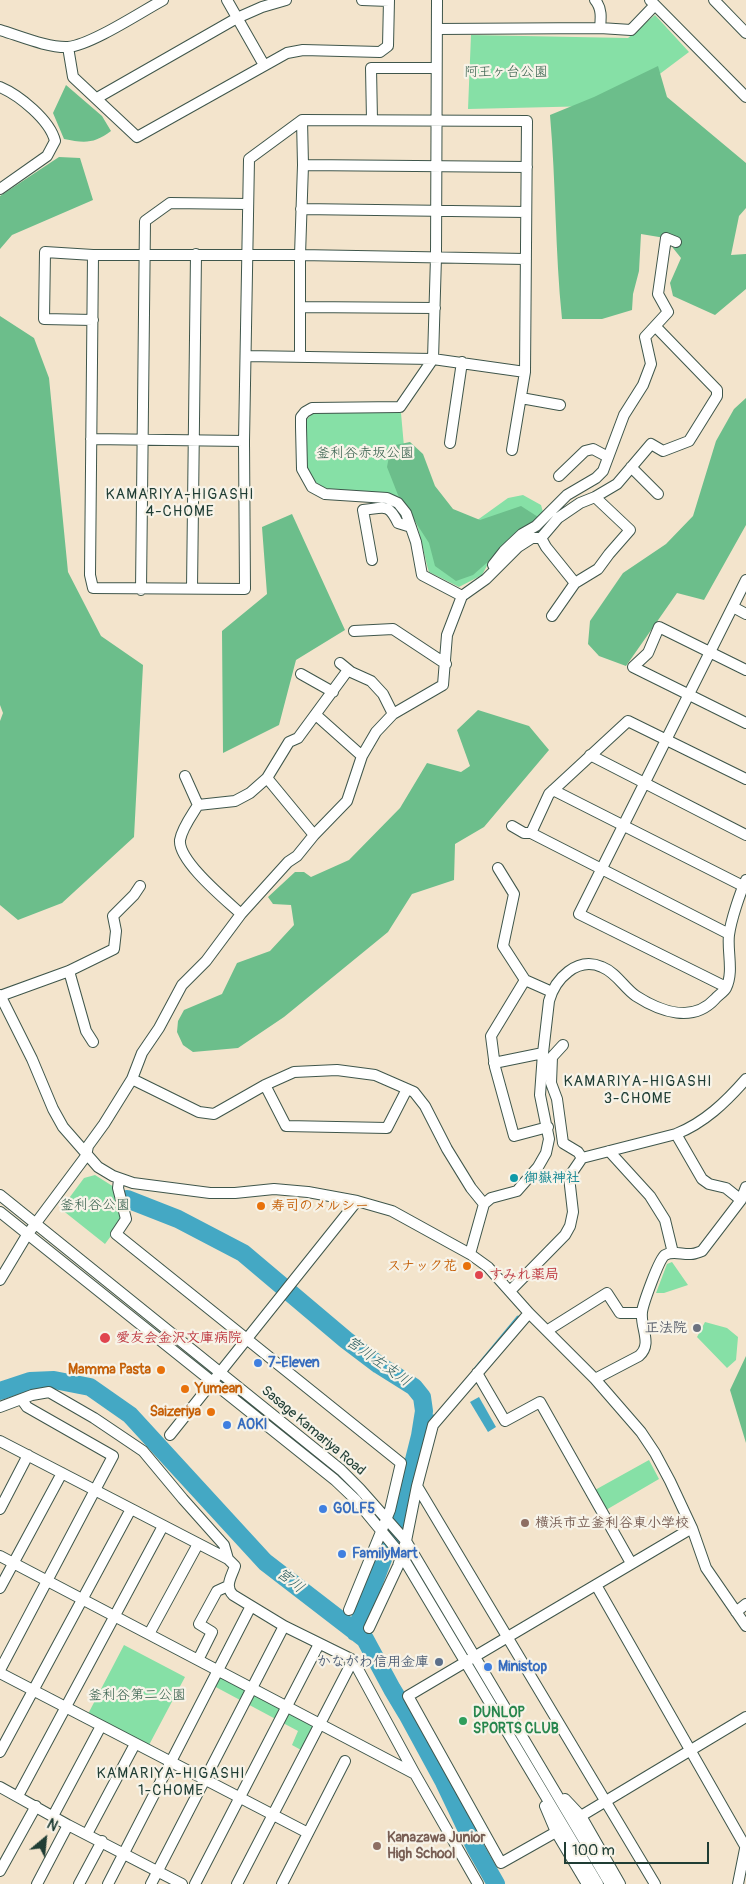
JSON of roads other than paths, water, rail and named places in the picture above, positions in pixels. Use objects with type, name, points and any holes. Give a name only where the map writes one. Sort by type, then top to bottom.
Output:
[{"type":"street","points":[[0,30],[46,44],[68,46],[88,42],[163,0]]},
{"type":"street","points":[[227,0],[264,65]]},
{"type":"street","points":[[97,98],[237,18],[262,7],[286,0]]},
{"type":"street","points":[[68,46],[73,77],[137,137],[287,53],[303,50],[380,52],[388,46],[389,0],[362,0]]},
{"type":"street","points":[[436,0],[436,257],[433,359],[400,407],[312,408],[305,412],[301,417],[302,469],[312,487],[325,494],[387,498],[398,503],[406,513],[411,527],[416,542],[422,575],[462,596]]},
{"type":"street","points":[[595,0],[598,3],[601,14],[600,28]]},
{"type":"street","points":[[714,0],[746,33]]},
{"type":"street","points":[[437,28],[600,28],[631,30],[652,3],[746,97]]},
{"type":"street","points":[[372,120],[371,68],[436,68]]},
{"type":"street","points":[[0,87],[14,93],[48,125],[55,141],[47,156],[0,189]]},
{"type":"street","points":[[300,356],[302,120]]},
{"type":"street","points":[[93,254],[90,575],[94,588],[141,590],[192,588],[245,589],[244,441],[249,160],[302,120],[527,121],[525,372],[512,450]]},
{"type":"street","points":[[303,164],[527,167]]},
{"type":"street","points":[[141,590],[145,221],[170,203],[248,204]]},
{"type":"street","points":[[301,209],[526,212]]},
{"type":"street","points":[[486,579],[492,566],[504,551],[522,534],[536,526],[567,495],[596,478],[603,471],[624,415],[643,385],[651,364],[645,337],[668,312],[658,294],[666,238],[676,242]]},
{"type":"street","points":[[93,320],[44,319],[45,252],[526,259]]},
{"type":"street","points":[[192,588],[196,254]]},
{"type":"street","points":[[300,307],[435,308]]},
{"type":"street","points":[[0,1280],[27,1235],[86,1156],[88,1146],[132,1079],[142,1053],[159,1028],[182,985],[206,962],[241,914],[347,801],[362,756],[376,732],[393,714],[444,685],[447,635],[462,596],[486,579],[518,547],[532,538],[541,538],[558,518],[580,503],[595,497],[617,484],[651,444],[663,451],[689,441],[717,396],[718,390],[655,326]]},
{"type":"street","points":[[246,356],[433,359],[525,372]]},
{"type":"street","points":[[450,443],[462,362]]},
{"type":"street","points":[[521,398],[560,405]]},
{"type":"street","points":[[91,439],[244,441]]},
{"type":"street","points":[[560,476],[585,451],[593,449],[608,457]]},
{"type":"street","points":[[631,467],[658,494]]},
{"type":"street","points":[[552,616],[575,583],[598,569],[630,530],[595,497]]},
{"type":"street","points":[[372,560],[363,510],[386,508],[392,511],[398,523],[411,527]]},
{"type":"street","points":[[541,538],[575,583]]},
{"type":"street","points":[[726,988],[579,914],[746,580]]},
{"type":"street","points":[[733,607],[746,614]]},
{"type":"street","points":[[746,670],[659,627],[648,653],[634,667],[746,723]]},
{"type":"street","points":[[354,631],[393,629],[446,664]]},
{"type":"street","points":[[340,663],[348,670],[371,681],[383,694],[393,714]]},
{"type":"street","points":[[198,805],[235,801],[250,793],[261,781],[267,778],[289,742],[298,738],[348,670]]},
{"type":"street","points":[[301,674],[333,692]]},
{"type":"street","points":[[316,714],[362,756]]},
{"type":"street","points":[[531,833],[549,794],[628,721],[666,738],[746,779]]},
{"type":"street","points":[[590,755],[746,834]]},
{"type":"street","points":[[185,776],[198,805]]},
{"type":"street","points":[[267,778],[314,835]]},
{"type":"street","points":[[470,1254],[484,1204],[491,1198],[517,1191],[530,1178],[546,1153],[549,1138],[548,1127],[540,1095],[542,1053],[552,992],[565,973],[578,966],[591,963],[603,967],[614,974],[637,997],[676,1014],[685,1014],[700,1011],[712,1003],[726,988],[730,972],[729,934],[745,883],[553,790]]},
{"type":"street","points":[[198,805],[180,839],[181,849],[201,878],[241,914]]},
{"type":"street","points":[[512,826],[524,833],[531,833],[729,934]]},
{"type":"street","points":[[498,868],[514,894],[503,946],[525,980],[552,992]]},
{"type":"street","points":[[140,886],[134,895],[113,916],[116,931],[114,949],[68,971],[0,995],[32,1059],[62,1127],[86,1156],[98,1167],[119,1180],[210,1193],[235,1193],[274,1189],[308,1192],[357,1201],[392,1212],[470,1254],[488,1267],[595,1379],[640,1432],[655,1453],[670,1481],[692,1528],[706,1568],[746,1626]]},
{"type":"street","points":[[68,971],[86,1031],[93,1042]]},
{"type":"street","points":[[525,980],[491,1036],[494,1063],[514,1136],[548,1127]]},
{"type":"street","points":[[563,1045],[552,1057],[551,1084],[557,1100],[563,1143],[578,1152],[582,1158]]},
{"type":"street","points":[[494,1063],[542,1053]]},
{"type":"street","points":[[132,1079],[199,1112],[214,1114],[265,1085],[294,1072],[337,1070],[375,1075],[414,1092],[425,1106],[447,1149],[471,1188],[484,1204]]},
{"type":"street","points":[[510,1290],[565,1235],[570,1226],[573,1212],[569,1176],[582,1158],[676,1134],[690,1128],[713,1112],[746,1079]]},
{"type":"street","points":[[265,1085],[286,1126],[387,1128],[406,1089]]},
{"type":"street","points":[[676,1134],[702,1179],[709,1184],[726,1188],[741,1200]]},
{"type":"street","points":[[609,1151],[650,1196],[665,1220],[673,1253]]},
{"type":"street","points":[[119,1180],[118,1188],[126,1219],[116,1234],[401,1462],[390,1510],[349,1610]]},
{"type":"street","points":[[595,1379],[644,1352],[646,1344],[642,1313],[658,1263],[664,1256],[673,1253],[693,1254],[702,1251],[741,1200],[746,1187]]},
{"type":"street","name":"Sasage Kamariya Road","points":[[0,1195],[341,1470],[387,1518],[406,1541],[610,1884]]},
{"type":"street","points":[[170,1435],[357,1201]]},
{"type":"street","name":"Sasage Kamariya Road","points":[[0,1212],[335,1480],[355,1499],[402,1556],[464,1663],[598,1884]]},
{"type":"street","points":[[548,1330],[606,1293],[620,1313],[642,1313]]},
{"type":"street","points":[[369,1628],[402,1556],[434,1425],[530,1313]]},
{"type":"street","points":[[477,1373],[505,1421],[540,1402],[630,1563]]},
{"type":"street","points":[[0,1407],[32,1395],[49,1392],[94,1418],[142,1451],[224,1546],[228,1559]]},
{"type":"street","points":[[22,1400],[27,1407],[113,1456],[0,1671],[135,1744],[308,1833]]},
{"type":"street","points":[[0,1441],[95,1492],[228,1559],[235,1566],[228,1586],[229,1591],[233,1595],[284,1626],[354,1660],[415,1774],[478,1884]]},
{"type":"street","points":[[0,1509],[28,1456]]},
{"type":"street","points":[[0,1588],[62,1473]]},
{"type":"street","points":[[418,1486],[656,1884]]},
{"type":"street","points":[[0,1752],[131,1509]]},
{"type":"street","points":[[18,1796],[67,1708],[163,1526]]},
{"type":"street","points":[[556,1832],[501,1864],[408,1696],[692,1528]]},
{"type":"street","points":[[149,1634],[198,1544]]},
{"type":"street","points":[[0,1556],[415,1774]]},
{"type":"street","points":[[596,1585],[746,1845],[738,1884]]},
{"type":"street","points":[[198,1660],[212,1632],[199,1624],[217,1591],[228,1586]]},
{"type":"street","points":[[736,1612],[746,1604]]},
{"type":"street","points":[[108,1884],[251,1606]]},
{"type":"street","points":[[152,1884],[284,1626]]},
{"type":"street","points":[[195,1884],[319,1644]]},
{"type":"street","points":[[237,1884],[354,1660]]},
{"type":"street","points":[[580,1816],[746,1717]]},
{"type":"street","points":[[54,1816],[102,1726]]},
{"type":"street","points":[[87,1834],[135,1744]]},
{"type":"street","points":[[282,1884],[345,1761]]},
{"type":"street","points":[[533,1776],[556,1832],[587,1884]]},
{"type":"street","points":[[550,1784],[580,1816],[620,1884]]},
{"type":"street","points":[[1,1789],[18,1796],[68,1825],[182,1884]]},
{"type":"street","points":[[0,1871],[36,1806]]},
{"type":"street","points":[[37,1884],[68,1825]]},
{"type":"street","points":[[79,1884],[102,1841]]},
{"type":"water","points":[[479,1397],[496,1427],[488,1432],[470,1402]]},
{"type":"waterway","name":"宮川左支川","points":[[127,1199],[178,1219],[243,1253],[346,1340],[379,1365],[414,1387],[422,1397],[424,1411],[420,1436],[401,1512],[355,1632]]},
{"type":"waterway","points":[[475,1369],[518,1317]]},
{"type":"waterway","name":"宮川","points":[[0,1391],[30,1381],[54,1380],[90,1387],[130,1415],[265,1562],[365,1639],[444,1782],[476,1849],[496,1884]]},
{"type":"waterway","points":[[424,1416],[435,1416]]},
{"type":"place","name":"御嶽神社","points":[[514,1178]]},
{"type":"place","name":"寿司のメルシー","points":[[261,1206]]},
{"type":"place","name":"スナック花","points":[[467,1266]]},
{"type":"place","name":"すみれ薬局","points":[[479,1275]]},
{"type":"place","name":"正法院","points":[[697,1328]]},
{"type":"place","name":"愛友会金沢文庫病院","points":[[105,1338]]},
{"type":"place","name":"7-Eleven","points":[[258,1363]]},
{"type":"place","name":"Mamma Pasta","points":[[161,1370]]},
{"type":"place","name":"Yumean","points":[[185,1389]]},
{"type":"place","name":"Saizeriya","points":[[211,1412]]},
{"type":"place","name":"AOKI","points":[[227,1425]]},
{"type":"place","name":"GOLF5","points":[[323,1509]]},
{"type":"place","name":"横浜市立釜利谷東小学校","points":[[525,1523]]},
{"type":"place","name":"FamilyMart","points":[[342,1554]]},
{"type":"place","name":"かながわ信用金庫","points":[[439,1662]]},
{"type":"place","name":"Ministop","points":[[488,1667]]},
{"type":"place","name":"DUNLOP SPORTS CLUB","points":[[463,1721]]},
{"type":"place","name":"Kanazawa Junior High School","points":[[377,1846]]},
{"type":"district","name":"KAMARIYA-HIGASHI 4-CHOME","points":[[180,504]]},
{"type":"district","name":"KAMARIYA-HIGASHI 3-CHOME","points":[[638,1090]]},
{"type":"district","name":"KAMARIYA-HIGASHI 1-CHOME","points":[[171,1782]]},
{"type":"park label","name":"阿王ヶ台公園","points":[[506,72]]},
{"type":"park label","name":"釜利谷赤坂公園","points":[[365,453]]},
{"type":"park label","name":"釜利谷公園","points":[[95,1205]]},
{"type":"park label","name":"釜利谷第二公園","points":[[137,1695]]}]
